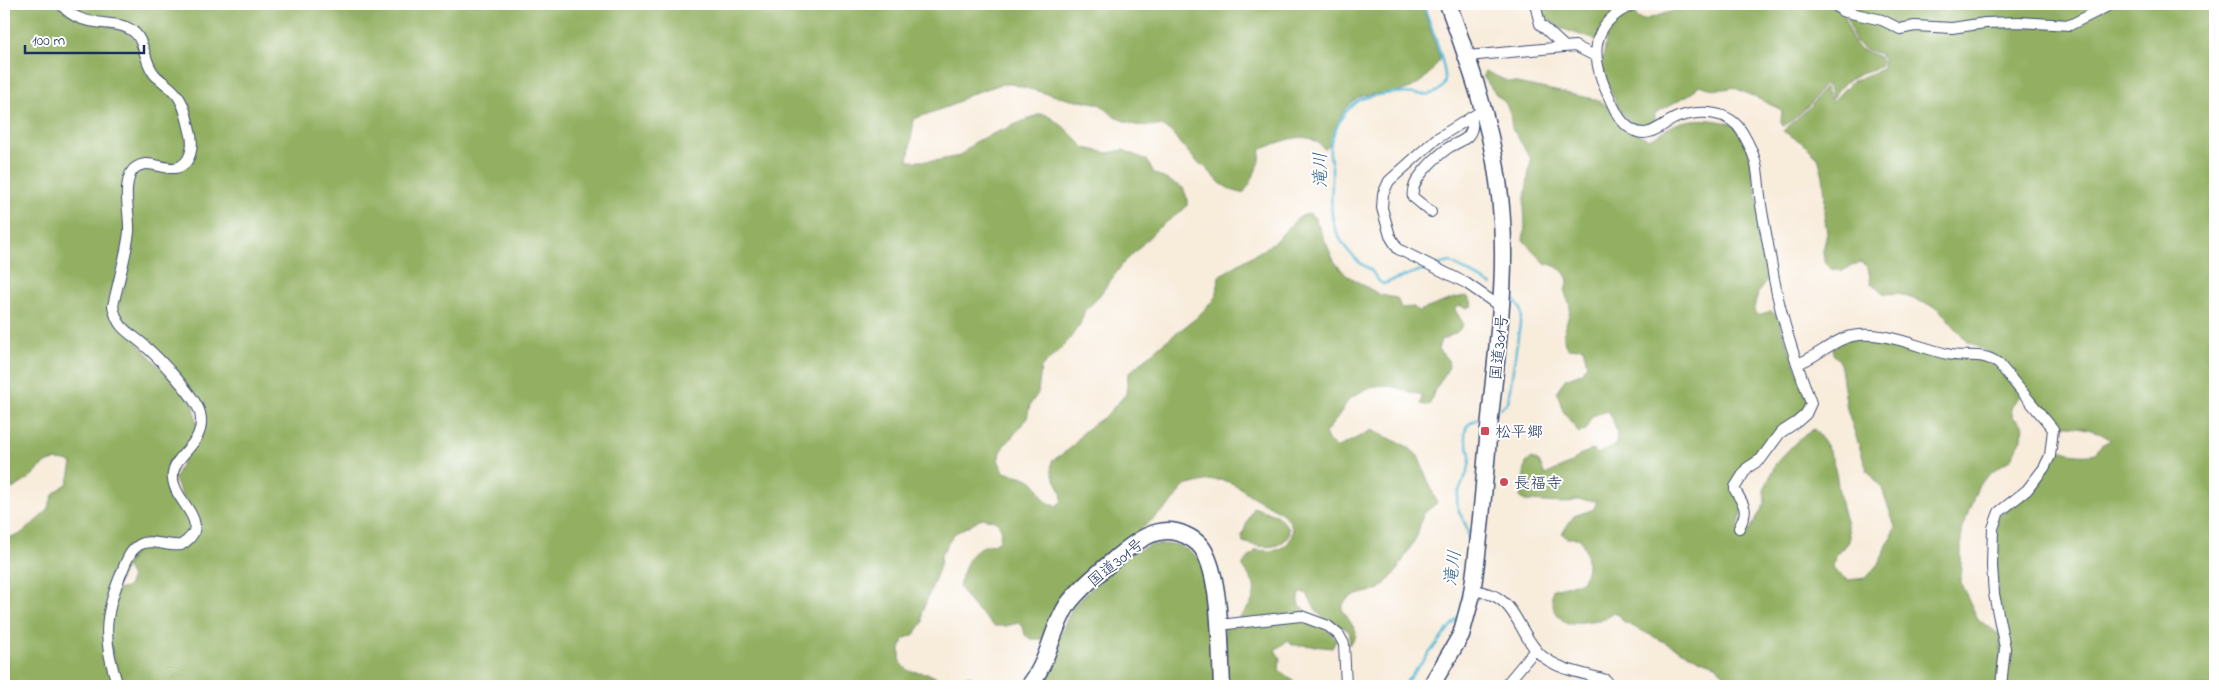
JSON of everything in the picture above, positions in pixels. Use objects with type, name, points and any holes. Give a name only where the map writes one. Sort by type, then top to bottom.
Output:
[{"type":"highway","name":"国道301号","points":[[1431,686],[1461,635],[1473,589],[1502,308],[1504,254],[1502,217],[1494,159],[1477,114],[1467,56],[1448,4]]},
{"type":"highway","name":"国道301号","points":[[1029,686],[1044,663],[1062,616],[1076,594],[1126,549],[1148,535],[1159,532],[1179,532],[1196,540],[1206,554],[1216,594],[1222,686]]},
{"type":"street","points":[[61,4],[68,13],[77,18],[127,28],[136,34],[151,69],[182,102],[192,137],[191,151],[183,165],[174,168],[146,164],[137,167],[129,178],[129,232],[113,306],[115,317],[120,327],[152,353],[197,403],[201,426],[198,438],[173,471],[174,487],[193,516],[195,524],[191,536],[181,545],[147,542],[138,545],[128,557],[114,590],[106,621],[110,659],[118,686]]},
{"type":"street","points":[[1535,4],[1540,24],[1565,47]]},
{"type":"street","points":[[1635,4],[1615,14],[1606,23],[1597,42],[1595,56],[1602,82],[1618,116],[1633,130],[1640,133],[1652,132],[1678,118],[1700,113],[1722,116],[1738,125],[1752,148],[1758,168],[1761,202],[1780,306],[1811,403],[1810,408],[1797,422],[1780,433],[1762,459],[1747,468],[1735,487],[1734,490],[1746,507],[1746,514],[1739,528]]},
{"type":"street","points":[[1834,4],[1842,11],[1882,20],[1900,29],[1915,26],[1952,28],[1985,23],[2018,22],[2070,25],[2112,4]]},
{"type":"street","points":[[1467,56],[1575,46],[1595,56]]},
{"type":"street","points":[[1431,212],[1413,197],[1413,189],[1428,166],[1448,148],[1468,136],[1477,114]]},
{"type":"street","points":[[1477,114],[1436,139],[1389,181],[1383,194],[1382,208],[1390,236],[1398,249],[1466,283],[1502,308]]},
{"type":"street","points":[[1797,364],[1809,360],[1846,338],[1859,335],[1905,342],[1953,355],[1980,355],[1999,364],[2053,429],[2050,456],[2044,468],[2027,490],[1999,512],[1993,528],[1992,566],[1994,594],[2005,648],[2000,686]]},
{"type":"street","points":[[1473,589],[1498,598],[1513,613],[1521,630],[1535,650],[1554,665],[1606,680],[1611,686]]},
{"type":"street","points":[[1219,625],[1301,616],[1328,626],[1339,635],[1344,644],[1346,686]]},
{"type":"street","points":[[1505,686],[1535,650]]},
{"type":"green space","points":[[4,4],[59,4],[127,31],[139,44],[175,95],[190,139],[187,154],[177,164],[134,166],[127,225],[110,305],[141,347],[194,404],[197,429],[174,463],[173,488],[192,527],[182,541],[141,540],[106,605],[115,686],[4,686],[4,538],[19,535],[46,512],[54,493],[68,483],[72,463],[57,460],[47,463],[28,479],[4,492]]},
{"type":"green space","points":[[64,4],[1422,4],[1440,59],[1427,76],[1421,82],[1406,90],[1365,96],[1355,100],[1342,115],[1329,146],[1324,149],[1318,142],[1303,137],[1286,140],[1261,149],[1260,160],[1251,182],[1244,192],[1241,193],[1231,190],[1220,183],[1205,167],[1196,161],[1170,131],[1162,126],[1135,125],[1115,117],[1101,105],[1071,100],[1011,84],[1002,84],[971,94],[952,105],[914,119],[908,161],[934,161],[960,156],[976,141],[1040,114],[1047,115],[1064,127],[1085,148],[1108,153],[1123,150],[1147,160],[1154,173],[1183,188],[1187,198],[1187,205],[1182,211],[1158,228],[1122,265],[1096,300],[1085,310],[1080,324],[1069,340],[1041,368],[1038,393],[1030,405],[1027,418],[1004,445],[998,460],[1004,472],[1024,477],[1031,481],[1047,502],[1056,506],[1062,501],[1060,489],[1052,472],[1052,461],[1071,448],[1084,431],[1107,415],[1126,394],[1128,374],[1162,344],[1195,319],[1213,301],[1217,293],[1219,276],[1272,244],[1298,218],[1309,213],[1315,218],[1334,261],[1346,275],[1380,295],[1397,298],[1401,308],[1414,307],[1418,311],[1454,298],[1467,296],[1471,301],[1472,306],[1466,308],[1456,307],[1455,310],[1463,323],[1460,329],[1441,340],[1438,349],[1448,360],[1449,367],[1434,392],[1429,406],[1421,404],[1422,395],[1388,386],[1373,387],[1349,399],[1325,433],[1328,440],[1336,447],[1372,430],[1408,447],[1418,456],[1437,503],[1423,514],[1417,536],[1396,572],[1380,589],[1350,597],[1344,602],[1342,609],[1356,631],[1355,638],[1349,645],[1350,633],[1343,628],[1335,629],[1326,621],[1318,613],[1307,593],[1300,593],[1298,604],[1305,609],[1302,614],[1236,621],[1250,605],[1254,596],[1254,586],[1242,565],[1256,550],[1273,551],[1286,545],[1290,541],[1292,531],[1289,521],[1278,511],[1233,484],[1223,480],[1214,480],[1184,486],[1173,502],[1099,565],[1045,639],[1031,639],[1025,635],[1023,626],[1018,623],[994,626],[972,605],[959,587],[973,553],[982,547],[994,544],[1000,540],[1001,528],[996,521],[982,518],[954,534],[941,555],[940,566],[922,612],[923,622],[915,634],[904,639],[900,648],[900,662],[909,671],[927,673],[945,682],[955,681],[970,675],[974,679],[963,686],[120,686],[109,636],[116,590],[127,588],[132,577],[127,568],[131,558],[142,546],[178,549],[196,533],[175,479],[203,412],[117,314],[128,267],[131,179],[140,168],[188,163],[185,101],[158,74],[140,36],[83,18]]},
{"type":"green space","points":[[1546,4],[1630,4],[1596,40],[1563,29],[1544,16]]},
{"type":"green space","points":[[1695,4],[1832,4],[1844,13],[1852,41],[1858,48],[1880,57],[1882,62],[1880,67],[1864,72],[1844,83],[1832,99],[1829,87],[1824,85],[1810,104],[1793,120],[1783,126],[1781,122],[1782,110],[1733,87],[1716,89],[1699,85],[1692,93],[1655,113],[1655,123],[1645,128],[1635,126],[1626,119],[1619,108],[1607,82],[1601,62],[1610,26],[1619,16],[1627,12],[1634,12],[1637,18],[1644,20]]},
{"type":"green space","points":[[1835,4],[2108,4],[2070,24],[1903,27]]},
{"type":"green space","points":[[2114,4],[2215,4],[2215,686],[2003,686],[1997,592],[1997,518],[2027,491],[2053,445],[2067,452],[2091,454],[2096,453],[2101,445],[2111,440],[2091,430],[2055,424],[2002,366],[1996,356],[1968,342],[1938,308],[1897,293],[1885,294],[1871,284],[1868,267],[1860,262],[1842,271],[1831,269],[1824,260],[1823,251],[1827,233],[1824,213],[1825,195],[1818,157],[1801,142],[1783,131],[1811,106],[1825,87],[1832,102],[1851,82],[1882,69],[1884,60],[1880,54],[1865,49],[1854,40],[1847,14],[1896,28],[2070,26]]},
{"type":"green space","points":[[1485,71],[1507,81],[1594,99],[1612,108],[1630,130],[1648,139],[1683,122],[1690,120],[1713,120],[1734,125],[1748,148],[1771,275],[1758,292],[1754,309],[1758,315],[1771,311],[1777,316],[1809,403],[1733,486],[1743,508],[1738,528],[1745,531],[1750,530],[1765,503],[1764,490],[1776,463],[1799,439],[1814,429],[1828,448],[1832,457],[1849,533],[1849,542],[1835,556],[1833,569],[1847,580],[1866,578],[1879,564],[1895,527],[1882,488],[1867,470],[1847,409],[1841,368],[1839,360],[1833,354],[1833,348],[1847,339],[1867,337],[1990,360],[2021,394],[2011,408],[2013,417],[2024,427],[2021,441],[2010,460],[1998,467],[1979,484],[1961,531],[1961,584],[1978,619],[2000,635],[1999,686],[1720,686],[1724,675],[1716,665],[1701,660],[1624,622],[1619,615],[1613,613],[1605,619],[1568,624],[1560,618],[1554,609],[1553,589],[1582,582],[1587,566],[1586,554],[1579,538],[1566,538],[1562,533],[1574,516],[1594,509],[1597,501],[1577,500],[1565,503],[1525,501],[1520,498],[1526,463],[1532,458],[1539,462],[1545,475],[1571,463],[1579,455],[1592,450],[1598,454],[1616,444],[1616,431],[1608,411],[1592,416],[1585,431],[1579,433],[1563,411],[1557,392],[1565,379],[1581,373],[1587,364],[1583,347],[1568,349],[1565,344],[1564,334],[1570,311],[1565,293],[1568,280],[1557,267],[1546,264],[1523,240],[1525,226],[1524,204],[1531,159],[1512,128],[1510,113],[1506,104],[1494,92],[1483,76]]},
{"type":"green space","points":[[1253,507],[1276,515],[1288,526],[1289,534],[1285,540],[1280,544],[1269,547],[1243,542],[1242,536]]},
{"type":"green space","points":[[1173,544],[1193,554],[1199,559],[1203,567],[1210,599],[1217,686],[1038,686],[1073,606],[1128,554],[1151,545]]},
{"type":"green space","points":[[1301,618],[1325,628],[1337,639],[1332,648],[1292,645],[1288,640],[1275,650],[1280,658],[1279,670],[1296,683],[1296,686],[1227,686],[1224,626]]},
{"type":"waterway","name":"滝川","points":[[1423,4],[1444,68],[1445,78],[1441,89],[1426,95],[1386,94],[1372,96],[1356,102],[1339,123],[1333,135],[1330,153],[1332,167],[1332,216],[1336,231],[1348,251],[1371,270],[1383,284],[1427,268]]},
{"type":"waterway","name":"滝川","points":[[1437,265],[1450,262],[1492,285]]},
{"type":"waterway","name":"滝川","points":[[1501,408],[1508,402],[1521,317],[1521,309],[1514,300]]},
{"type":"waterway","name":"滝川","points":[[1462,602],[1468,565],[1468,537],[1457,500],[1470,462],[1470,452],[1465,437],[1465,430],[1470,423],[1483,417]]},
{"type":"waterway","name":"滝川","points":[[1403,686],[1458,617]]},
{"type":"place","name":"松平郷","points":[[1485,431]]},
{"type":"place","name":"長福寺","points":[[1504,482]]}]
